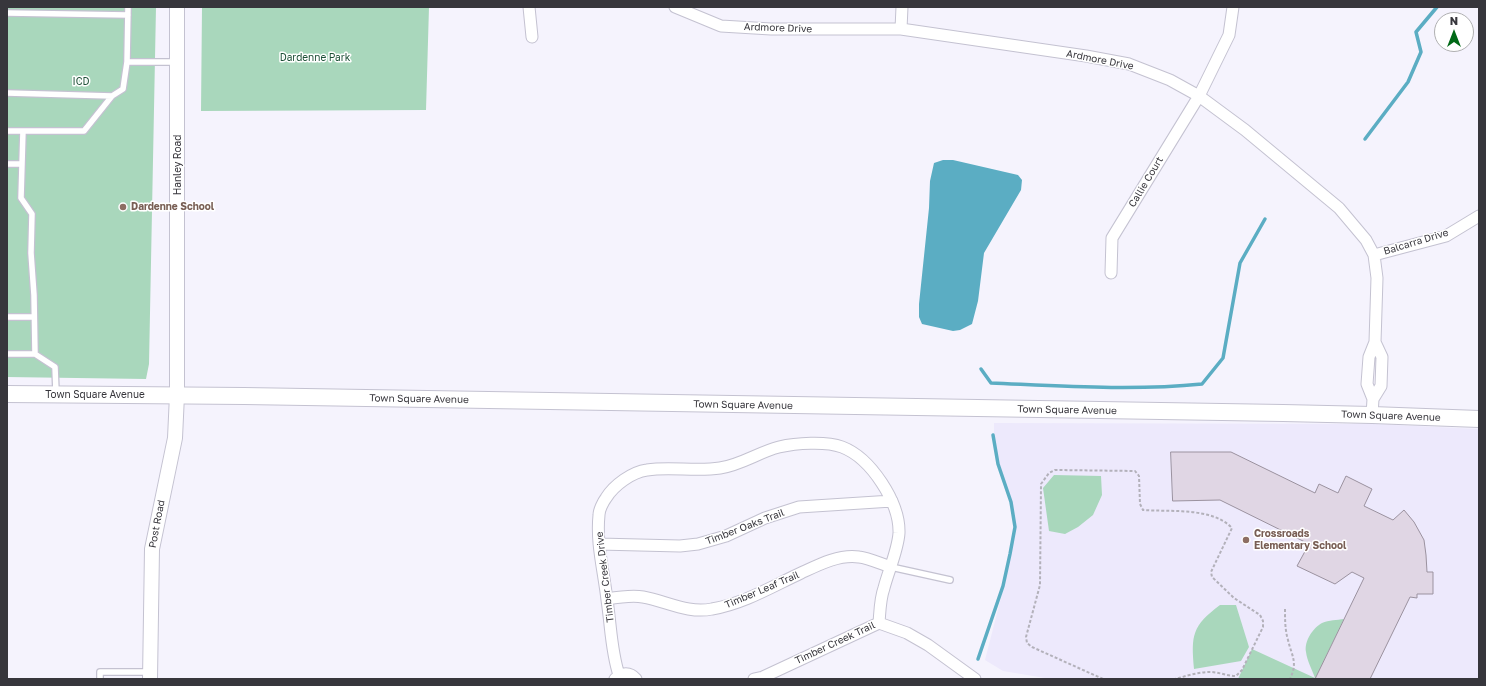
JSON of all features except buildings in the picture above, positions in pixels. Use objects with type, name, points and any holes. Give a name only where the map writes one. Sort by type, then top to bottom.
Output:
[{"type":"main road","name":"Town Square Avenue","points":[[7,394],[1373,407],[1479,419]]},
{"type":"street","name":"Hanley Road","points":[[177,7],[177,395]]},
{"type":"street","points":[[529,7],[532,37]]},
{"type":"street","name":"Ardmore Drive","points":[[675,7],[721,26],[771,29],[901,30],[1079,55],[1129,64],[1170,80],[1199,96],[1245,130],[1339,208],[1366,240],[1374,255],[1377,278],[1375,342],[1369,357],[1367,384],[1373,407]]},
{"type":"street","points":[[901,30],[902,7]]},
{"type":"street","name":"Callie Court","points":[[1111,273],[1112,238],[1199,96],[1229,36],[1233,7]]},
{"type":"street","name":"Balcarra Drive","points":[[1374,255],[1446,236],[1479,216]]},
{"type":"street","name":"Post Road","points":[[150,676],[152,549],[175,438],[177,395]]},
{"type":"street","name":"Timber Creek Drive","points":[[617,677],[599,544],[599,514],[605,498],[616,486],[631,476],[646,470],[701,470],[720,468],[733,465],[779,447],[804,444],[823,444],[842,447],[858,457],[872,469],[892,501],[898,523],[899,534],[891,567],[883,590],[879,623]]},
{"type":"street","name":"Timber Oaks Trail","points":[[599,544],[680,546],[698,544],[726,536],[765,518],[799,507],[892,501]]},
{"type":"street","name":"Timber Leaf Trail","points":[[607,599],[642,597],[694,610],[710,610],[726,606],[762,592],[824,562],[842,558],[859,557],[891,567]]},
{"type":"street","name":"Timber Creek Trail","points":[[754,679],[763,677],[879,623],[907,633],[928,645],[975,679]]},
{"type":"street","points":[[617,677],[625,673],[636,679]]},
{"type":"lane","points":[[7,131],[84,131],[112,96],[123,89],[127,62],[128,7]]},
{"type":"lane","points":[[7,13],[128,14]]},
{"type":"lane","points":[[127,62],[178,62]]},
{"type":"lane","points":[[7,93],[112,96]]},
{"type":"lane","points":[[23,131],[21,198],[32,214],[31,253],[35,354]]},
{"type":"lane","points":[[7,164],[22,164]]},
{"type":"lane","points":[[7,317],[34,317]]},
{"type":"lane","points":[[7,354],[35,354],[55,367],[56,395]]},
{"type":"lane","points":[[891,567],[950,580]]},
{"type":"lane","points":[[100,679],[100,672],[150,676]]},
{"type":"path","points":[[1103,679],[1032,647],[1027,643],[1026,637],[1040,585],[1041,484],[1049,473],[1055,470],[1135,471],[1139,476],[1140,504],[1143,510],[1204,514],[1221,519],[1232,528],[1212,572],[1212,577],[1234,598],[1260,615],[1263,621],[1263,627],[1242,670],[1236,676],[1228,676],[1210,672],[1192,674],[1175,679]]},
{"type":"path","points":[[1286,609],[1284,623],[1295,662],[1290,679]]},
{"type":"shaded area","name":"Crossroads Elementary School","points":[[994,423],[1374,424],[1479,429],[1479,679],[1051,679],[1003,671],[985,660],[1004,586],[1015,527],[1012,502],[999,463],[994,435]]},
{"type":"green space","name":"ICD","points":[[7,7],[156,7],[149,364],[146,379],[7,377]]},
{"type":"green space","name":"Dardenne Park","points":[[202,7],[429,7],[426,110],[201,111]]},
{"type":"green space","points":[[1054,475],[1101,476],[1102,495],[1093,515],[1078,527],[1065,534],[1049,531],[1043,488]]},
{"type":"green space","points":[[1220,605],[1236,605],[1249,647],[1241,661],[1194,669],[1193,648],[1195,632],[1204,619]]},
{"type":"green space","points":[[1344,619],[1315,679],[1238,679],[1252,649],[1315,678],[1308,662],[1306,644],[1308,639],[1312,631],[1322,623]]},
{"type":"water","points":[[943,160],[953,160],[1018,175],[1022,180],[1021,190],[984,253],[978,301],[972,324],[960,330],[953,331],[922,324],[919,317],[930,181],[934,163]]},
{"type":"waterway","points":[[1365,139],[1408,82],[1421,52],[1416,32],[1437,7]]},
{"type":"waterway","points":[[981,369],[991,383],[1123,388],[1202,384],[1223,358],[1240,263],[1265,219]]},
{"type":"waterway","points":[[978,659],[1003,586],[1015,527],[1011,502],[998,464],[993,435]]},
{"type":"place","name":"Dardenne School","points":[[123,207]]},
{"type":"place","name":"Crossroads Elementary School","points":[[1246,540]]}]
